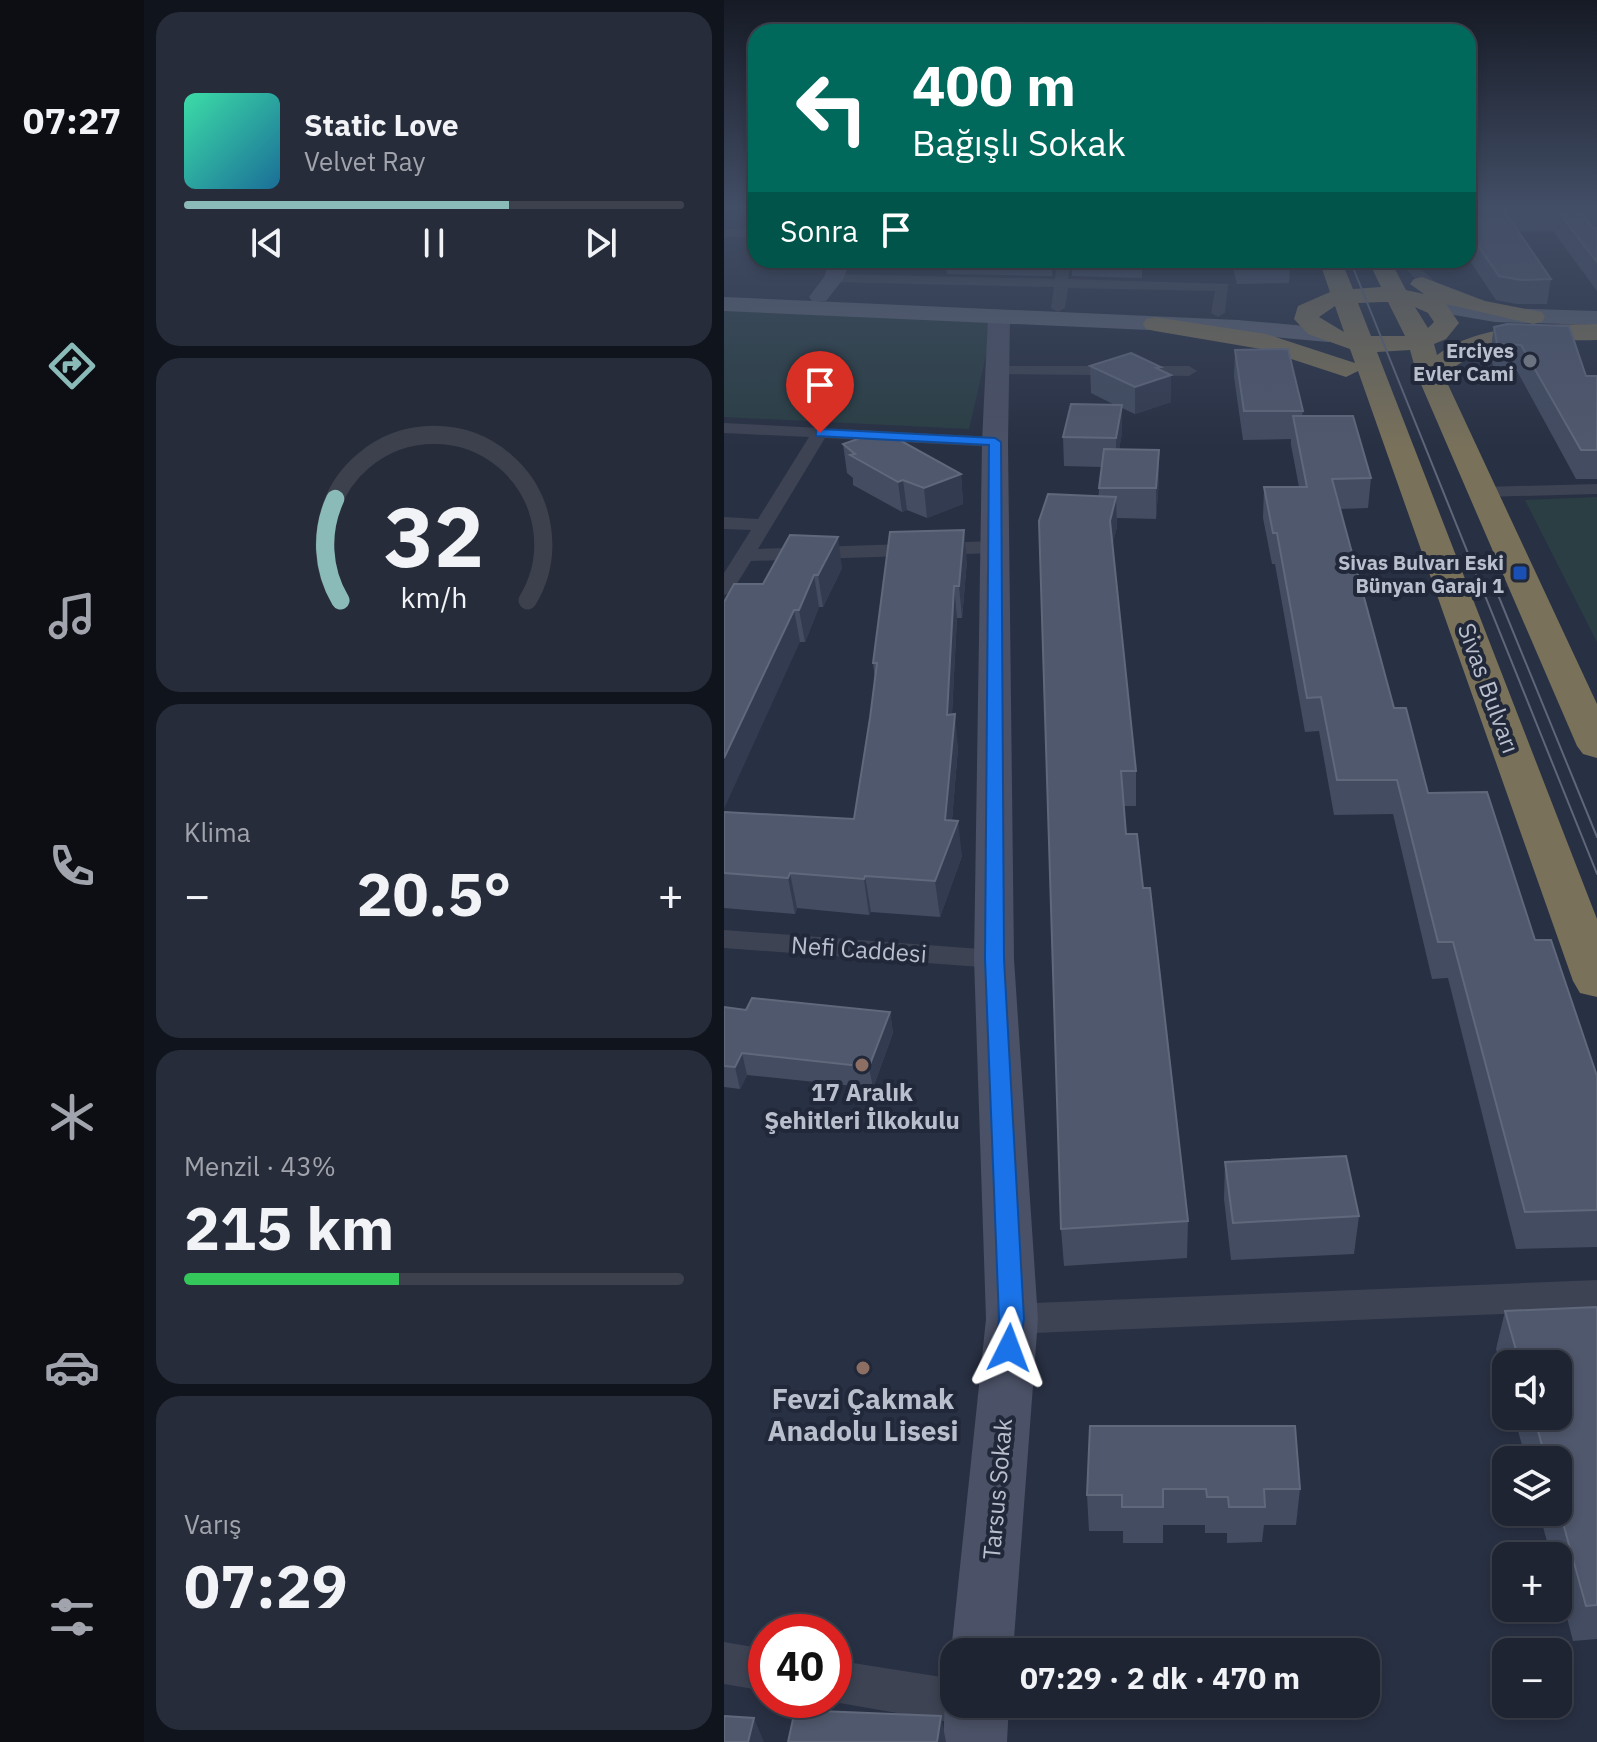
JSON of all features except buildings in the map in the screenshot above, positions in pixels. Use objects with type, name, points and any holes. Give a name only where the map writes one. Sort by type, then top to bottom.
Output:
[{"type":"highway","points":[[1284,307],[1321,287]]},
{"type":"highway","name":"Sivas Bulvarı","points":[[1333,287],[1344,339],[1380,389],[1597,981]]},
{"type":"highway","points":[[1393,287],[1429,337],[1430,375],[1597,746]]},
{"type":"highway","points":[[1418,287],[1433,298],[1447,319],[1445,327],[1429,337],[1344,339],[1313,328],[1306,319],[1311,307],[1334,298],[1397,296],[1433,298],[1533,317]]},
{"type":"highway","points":[[1155,324],[1293,349],[1336,364],[1380,389]]},
{"type":"highway","points":[[1430,375],[1452,356],[1485,344],[1597,332]]},
{"type":"main road","points":[[724,292],[1230,317],[1344,339]]},
{"type":"main road","points":[[724,304],[1155,324],[1230,317],[1334,298]]},
{"type":"main road","points":[[1533,317],[1597,318]]},
{"type":"main road","points":[[1429,337],[1597,332]]},
{"type":"street","points":[[819,297],[825,287]]},
{"type":"street","points":[[1058,308],[1060,287]]},
{"type":"street","points":[[1223,287],[1230,317]]},
{"type":"street","points":[[1425,287],[1433,298]]},
{"type":"street","name":"Tarsus Sokak","points":[[979,1638],[1012,1319],[994,959],[995,442],[999,318]]},
{"type":"street","points":[[998,371],[1189,371]]},
{"type":"street","points":[[724,428],[995,442]]},
{"type":"street","points":[[724,589],[820,433]]},
{"type":"street","points":[[1483,492],[1597,489]]},
{"type":"street","points":[[724,523],[765,525]]},
{"type":"street","points":[[747,555],[996,547]]},
{"type":"street","name":"Nefi Caddesi","points":[[724,939],[994,959]]},
{"type":"street","points":[[1012,1319],[1597,1295]]},
{"type":"street","points":[[724,1663],[748,1667]]},
{"type":"street","points":[[852,1684],[940,1696]]},
{"type":"shaded area","points":[[724,308],[994,321],[969,429],[724,417]]},
{"type":"shaded area","points":[[1597,497],[1597,642],[1525,500]]},
{"type":"tram line","points":[[1361,287],[1597,874]]},
{"type":"tram line","points":[[1494,585],[1597,837]]},
{"type":"place","name":"Erciyes Evler Cami","points":[[1530,361]]},
{"type":"place","name":"Sivas Bulvarı Eski Bünyan Garajı 1","points":[[1520,573]]},
{"type":"place","name":"17 Aralık Şehitleri İlkokulu","points":[[862,1065]]},
{"type":"place","name":"Fevzi Çakmak Anadolu Lisesi","points":[[863,1368]]},
{"type":"route","points":[[820,433],[995,442],[994,959],[1012,1319],[1009,1348]]}]
